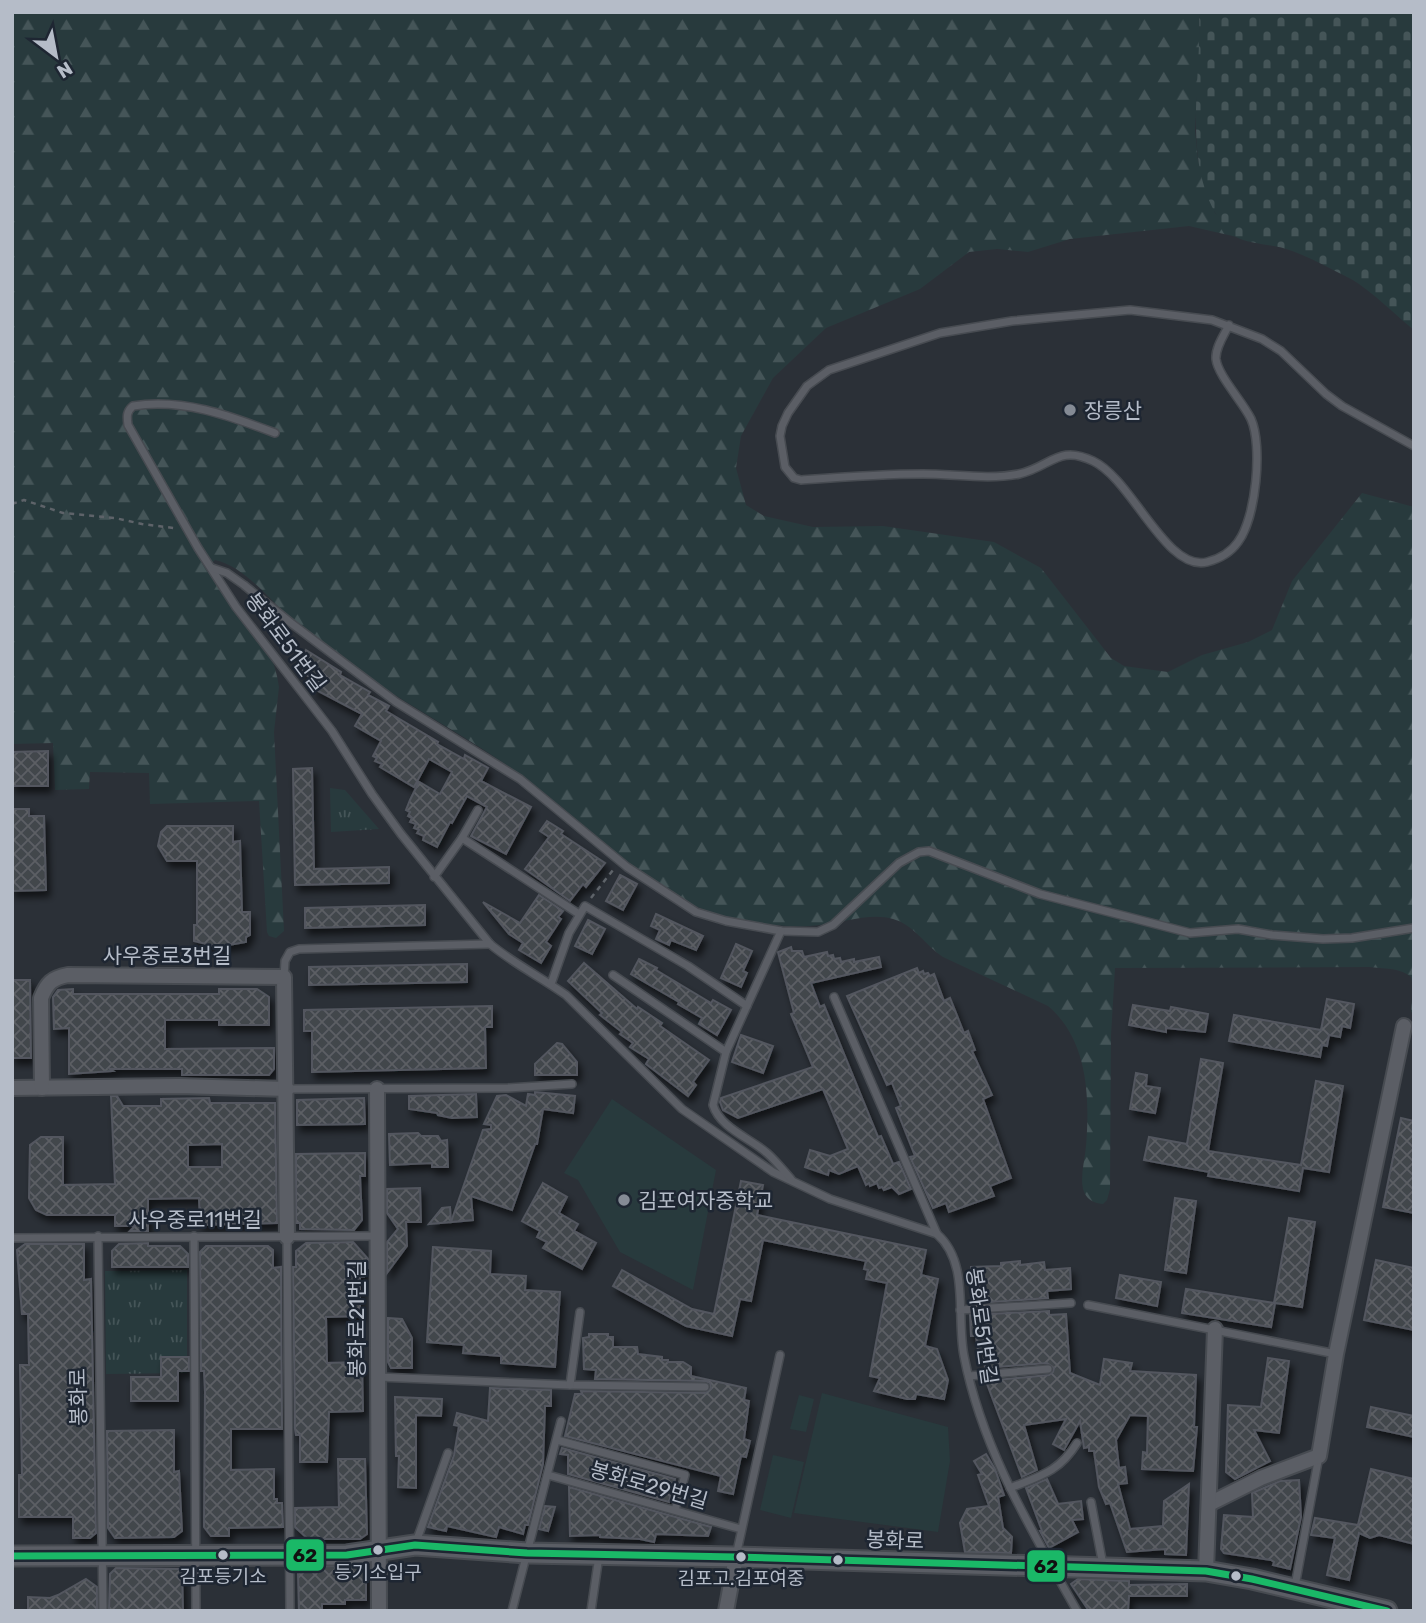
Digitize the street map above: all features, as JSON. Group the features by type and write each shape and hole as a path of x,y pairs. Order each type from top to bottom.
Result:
{"street":[{"name":"사우중로3번길","path":"43,1088 41,998 46,985 55,978 68,975 284,977"},
{"path":"284,977 287,1237"},
{"path":"1209,1504 1261,1478 1319,1456 1336,1354 1404,1026"},
{"path":"12,1088 179,1086 287,1089"},
{"name":"봉화로21번길","path":"377,1089 379,1611"},
{"path":"1206,1572 1215,1329"},
{"name":"봉화로","path":"12,1556 347,1555 415,1545 527,1553 1206,1572 1387,1611"},
{"path":"726,1611 736,1557"}],"lane":[{"path":"1229,325 1219,347 1217,363 1251,420 1256,435 1257,469 1246,527 1238,542 1226,554 1211,561 1197,564 1177,554 1141,512 1120,481 1104,467 1078,454 1068,453 1034,469 999,476 885,474 801,480 794,478 785,467 780,436 782,426 807,386 829,370 940,333 1012,321 1130,310 1187,315 1229,325 1281,351 1342,406 1414,446"},
{"name":"봉화로51번길","path":"275,433 202,408 140,405 133,406 128,411 128,425 236,607 295,681 347,753 372,794 434,877 490,944 509,959 551,984 601,1027 682,1109 740,1151 796,1184 830,1199 937,1234 948,1244 957,1271 962,1343 983,1425 1010,1488 1053,1569"},
{"path":"212,568 227,573 244,585 291,624 396,702 520,779 620,861 660,890 696,912 726,921 781,931 809,933 825,929 849,912 899,863 919,852 929,852 1056,898 1190,933 1238,929 1323,939 1352,938 1414,928"},
{"path":"434,877 478,810"},
{"path":"462,838 579,914"},
{"path":"551,984 569,933 585,906 688,966 747,1006"},
{"name":"봉화로51번길","path":"781,931 726,1052 713,1095 716,1114 768,1154 796,1184"},
{"path":"284,977 285,961 290,952 299,949 490,944"},
{"path":"612,975 726,1052"},
{"path":"834,997 937,1234"},
{"path":"287,1089 508,1088 572,1084"},
{"name":"봉화로","path":"98,1236 103,1611"},
{"path":"194,1236 196,1611"},
{"name":"사우중로11번길","path":"12,1238 377,1236"},
{"path":"287,1237 290,1611"},
{"path":"960,1310 1071,1303"},
{"path":"1088,1305 1336,1354"},
{"path":"570,1385 580,1312"},
{"path":"736,1557 780,1355"},
{"path":"969,1376 1048,1368"},
{"path":"377,1377 570,1385 705,1387"},
{"path":"512,1611 561,1421"},
{"path":"557,1440 685,1475 675,1510"},
{"path":"1010,1488 1054,1470 1068,1458 1077,1443"},
{"path":"415,1545 448,1453"},
{"path":"1294,1589 1319,1456"},
{"name":"봉화로29번길","path":"548,1475 741,1529"},
{"path":"1091,1502 1104,1569"},
{"path":"590,1611 600,1555"},
{"path":"1053,1569 1077,1611"}],"path":[{"path":"12,504 24,500 63,513 188,530"},
{"path":"585,906 620,861"}],"green space":[{"path":"12,12 1199,12 1195,130 1198,160 1215,213 1237,237 1189,226 1070,239 1028,252 997,249 969,252 920,289 826,328 773,378 741,436 736,468 746,505 764,516 813,527 883,526 994,542 1041,568 1111,658 1124,666 1168,672 1202,655 1248,642 1272,630 1292,581 1362,493 1414,507 1414,1013 1411,1012 1411,977 1391,969 1115,968 1111,1036 1110,1189 1103,1204 1096,1203 1086,1195 1082,1184 1087,1108 1084,1070 1071,1035 1048,1006 943,957 913,930 893,919 866,917 829,924 786,926 730,917 681,899 639,871 522,776 366,676 296,624 246,576 215,560 210,565 263,646 277,676 279,687 274,732 284,931 276,938 269,936 267,932 259,801 150,804 149,773 90,772 89,789 55,790 53,743 12,744"},
{"path":"1199,12 1414,12 1414,330 1355,282 1283,248 1240,239 1221,222 1205,190 1196,139"},
{"path":"330,788 345,790 379,829 331,832"},
{"path":"612,1099 716,1170 693,1290 620,1252 578,1180 564,1173"},
{"path":"187,1270 187,1373 106,1374 105,1271"},
{"path":"822,1393 948,1427 950,1461 938,1532 794,1513"},
{"path":"799,1395 814,1399 806,1432 790,1429"},
{"path":"773,1455 804,1462 791,1518 760,1510"}],"building":[{"path":"306,650 341,672 340,675 370,692 368,695 389,706 386,711 438,742 437,744 488,768 481,781 531,807 506,854 471,836 487,807 467,796 437,847 423,840 424,836 417,833 419,830 414,828 416,824 410,822 410,812 406,810 410,800 419,782 440,794 452,772 429,759 414,787 380,767 382,764 375,761 377,758 373,756 381,741 355,726 362,714 314,689 318,683 302,672 306,666 299,661"},
{"path":"48,751 48,786 12,786 12,752"},
{"path":"312,768 314,869 389,867 389,883 295,885 293,769"},
{"path":"12,809 29,809 29,816 44,816 46,890 12,891"},
{"path":"547,821 563,831 561,834 605,863 586,887 583,884 570,901 525,869 549,837 540,831"},
{"path":"167,826 233,826 233,842 240,841 242,912 250,912 250,935 246,937 246,942 218,947 194,941 194,925 197,925 197,861 167,861 158,846 161,832"},
{"path":"620,875 637,884 623,910 606,901"},
{"path":"539,895 563,911 546,942 551,946 541,963 519,950 523,943 509,934 483,902 520,923"},
{"path":"425,905 425,925 305,928 305,908"},
{"path":"656,914 703,936 696,950 671,940 669,945 656,939 660,930 651,926"},
{"path":"588,920 605,929 592,954 575,946"},
{"path":"736,944 752,951 743,971 747,973 741,987 721,978"},
{"path":"791,947 792,951 802,951 804,957 827,952 828,956 833,955 834,959 840,958 841,962 879,957 881,967 811,983 820,1007 824,1005 878,1137 881,1136 893,1164 899,1162 911,1189 899,1194 892,1187 884,1190 879,1188 877,1183 866,1185 858,1166 839,1174 829,1170 828,1175 805,1167 810,1150 830,1156 848,1149 823,1089 738,1118 723,1110 721,1098 813,1067 791,1014 794,1013 778,952"},
{"path":"639,959 711,1003 713,1000 731,1010 717,1035 699,1024 702,1018 631,974"},
{"path":"584,963 637,1009 638,1007 662,1023 660,1026 709,1060 693,1082 696,1085 688,1096 646,1064 649,1059 630,1047 633,1043 600,1015 602,1013 568,981"},
{"path":"467,964 467,982 309,985 309,967"},
{"path":"917,968 919,973 923,971 930,976 934,974 944,1001 950,998 964,1033 968,1031 975,1050 972,1051 992,1095 983,1099 1011,1178 990,1186 994,1196 949,1212 946,1203 933,1208 910,1157 915,1156 896,1108 901,1106 892,1083 887,1085 847,996"},
{"path":"12,980 30,980 31,1058 12,1058"},
{"path":"73,989 73,994 219,994 219,989 257,989 269,997 269,1025 219,1025 219,1020 165,1020 165,1049 274,1048 274,1069 269,1075 182,1075 182,1069 110,1069 113,1071 69,1074 69,1028 54,1029 53,997 58,990"},
{"path":"1327,999 1354,1004 1350,1028 1342,1026 1340,1037 1329,1035 1327,1046 1322,1045 1320,1057 1229,1041 1234,1015 1321,1030"},
{"path":"1133,1005 1170,1011 1171,1007 1208,1014 1205,1032 1166,1028 1166,1032 1129,1025"},
{"path":"492,1006 492,1027 485,1027 486,1068 312,1072 312,1031 304,1031 304,1010"},
{"path":"741,1035 773,1046 763,1073 732,1062"},
{"path":"557,1043 562,1044 577,1062 577,1075 535,1075 535,1064"},
{"path":"1201,1059 1223,1063 1208,1151 1301,1165 1316,1081 1343,1086 1329,1172 1303,1168 1299,1191 1208,1176 1209,1172 1144,1160 1149,1137 1187,1144"},
{"path":"1136,1073 1147,1075 1146,1086 1160,1088 1155,1113 1130,1109"},
{"path":"535,1092 575,1096 573,1113 543,1109 537,1144 512,1210 471,1196 473,1220 451,1222 483,1130 491,1129 491,1125 484,1124 497,1096 506,1095 526,1106 528,1094 535,1095"},
{"path":"476,1094 477,1117 452,1118 409,1109 409,1096"},
{"path":"111,1096 117,1096 123,1106 161,1106 161,1099 209,1098 210,1103 275,1103 277,1223 200,1225 199,1198 148,1199 148,1231 130,1231 135,1226 115,1226 115,1215 47,1215 36,1210 29,1198 30,1145 41,1137 63,1137 63,1185 115,1184","holes":["222,1144 222,1167 188,1167 188,1145"]},
{"path":"364,1098 365,1124 297,1125 297,1100"},
{"path":"1401,1118 1414,1121 1414,1213 1383,1207"},
{"path":"418,1133 421,1136 438,1136 441,1141 447,1140 448,1167 432,1167 432,1163 390,1165 389,1134"},
{"path":"365,1153 365,1176 360,1176 362,1220 354,1230 300,1229 300,1223 296,1223 296,1154"},
{"path":"741,1181 763,1185 757,1215 926,1250 921,1275 938,1279 925,1346 937,1349 948,1380 944,1399 916,1394 915,1399 907,1399 874,1391 880,1378 870,1376 887,1283 866,1279 866,1261 763,1240 751,1301 740,1299 732,1336 686,1326 613,1286 622,1270 692,1309 714,1314"},
{"path":"543,1183 567,1197 559,1213 578,1224 574,1231 596,1243 582,1269 543,1248 547,1242 537,1237 540,1231 522,1221"},
{"path":"420,1188 421,1222 406,1222 407,1246 387,1273 387,1242 398,1229 387,1213 387,1189"},
{"path":"1175,1198 1196,1201 1186,1273 1165,1270"},
{"path":"450,1207 451,1222 429,1224 442,1208"},
{"path":"1289,1218 1315,1222 1302,1307 1275,1303 1271,1327 1182,1313 1186,1289 1274,1303"},
{"path":"353,1242 368,1259 364,1277 360,1277 360,1316 326,1317 327,1363 362,1362 363,1411 329,1412 327,1462 300,1462 300,1435 296,1435 295,1429 293,1267 296,1267 296,1251 306,1243"},
{"path":"148,1243 148,1246 180,1246 188,1254 188,1267 112,1267 112,1251 119,1244"},
{"path":"25,1244 84,1244 84,1280 91,1279 96,1533 90,1538 73,1538 73,1517 19,1517 19,1475 22,1475 20,1365 29,1365 28,1314 22,1314 17,1250"},
{"path":"206,1246 268,1246 273,1250 273,1268 281,1267 282,1429 231,1429 231,1470 274,1469 274,1499 277,1499 277,1503 282,1503 283,1527 229,1528 229,1536 211,1536 204,1527 205,1391 204,1371 201,1371 200,1252"},
{"path":"433,1247 491,1251 490,1274 526,1276 525,1290 560,1292 555,1367 501,1363 501,1356 463,1353 464,1345 427,1342"},
{"path":"1376,1260 1414,1268 1414,1330 1364,1320"},
{"path":"1020,1261 1020,1265 1044,1262 1045,1270 1070,1268 1071,1289 1047,1291 1048,1298 978,1303 977,1283 972,1283 971,1267 1001,1266 1001,1263"},
{"path":"1120,1275 1161,1282 1157,1306 1116,1298"},
{"path":"1049,1311 1049,1315 1066,1314 1070,1373 1100,1385 1104,1359 1132,1363 1130,1371 1196,1375 1194,1427 1197,1427 1193,1471 1142,1469 1143,1452 1147,1453 1148,1416 1130,1415 1116,1440 1119,1468 1125,1467 1127,1483 1118,1484 1130,1529 1163,1526 1164,1501 1189,1484 1186,1555 1165,1554 1165,1549 1127,1552 1110,1503 1106,1504 1099,1487 1094,1451 1089,1451 1089,1447 1084,1448 1080,1421 1064,1450 1053,1444 1066,1419 1024,1425 1037,1470 1022,1477 986,1381 1049,1375 1054,1368 1047,1363 985,1368 983,1350 978,1350 976,1336 971,1336 970,1315"},
{"path":"388,1318 402,1319 412,1338 412,1368 391,1368 388,1362"},
{"path":"589,1334 608,1334 608,1337 613,1337 613,1347 637,1347 638,1354 662,1357 662,1360 668,1362 683,1362 691,1367 691,1376 746,1388 744,1400 749,1401 744,1439 750,1441 746,1457 741,1456 733,1494 718,1491 721,1476 565,1436 575,1394 582,1394 581,1391 705,1393 711,1388 710,1383 705,1381 595,1379 596,1370 584,1369 583,1338 589,1337"},
{"path":"161,1357 189,1357 189,1371 178,1371 178,1401 131,1401 131,1377 161,1377"},
{"path":"1268,1358 1289,1361 1279,1433 1254,1430 1270,1461 1235,1479 1226,1472 1228,1405 1261,1407"},
{"path":"490,1388 551,1390 551,1406 545,1406 543,1464 528,1525 525,1525 523,1534 499,1527 496,1537 447,1526 446,1531 428,1527 454,1455 459,1426 454,1425 457,1413 488,1421"},
{"path":"395,1397 442,1399 441,1416 416,1415 416,1488 398,1487"},
{"path":"1371,1407 1414,1416 1414,1437 1367,1427"},
{"path":"174,1430 174,1472 179,1471 182,1531 174,1537 115,1538 108,1528 107,1431"},
{"path":"562,1448 675,1479 669,1502 568,1474 568,1455 560,1454"},
{"path":"986,1454 995,1469 1004,1495 998,1497 1003,1528 1012,1537 1011,1553 965,1552 960,1523 967,1509 989,1506 978,1475 982,1474 974,1461"},
{"path":"338,1459 365,1459 367,1534 360,1539 308,1539 295,1527 295,1508 339,1507"},
{"path":"1371,1469 1414,1479 1414,1544 1379,1535 1370,1538 1359,1533 1349,1580 1327,1575 1335,1538 1311,1535 1315,1518 1358,1525"},
{"path":"1047,1479 1058,1504 1081,1501 1083,1519 1072,1520 1078,1532 1049,1548 1040,1531 1026,1488"},
{"path":"1299,1480 1301,1517 1290,1569 1273,1565 1271,1560 1224,1553 1221,1549 1224,1515 1253,1517 1252,1493 1280,1481"},
{"path":"569,1487 711,1527 708,1536 656,1534 654,1542 600,1535 570,1536"},
{"path":"545,1506 555,1507 548,1531 539,1529"},
{"path":"362,1565 366,1571 366,1600 322,1604 322,1611 299,1611 298,1573 305,1567"},
{"path":"116,1568 182,1569 183,1611 109,1611 110,1574"},
{"path":"86,1579 97,1587 97,1611 28,1611 28,1597 50,1598"},
{"path":"1078,1579 1129,1581 1129,1585 1187,1584 1187,1596 1129,1596 1128,1611 1089,1611 1071,1584"}],"transit line":[{"name":"62","path":"12,1556 347,1555 415,1545 527,1553 1206,1571 1252,1579 1387,1611"}],"place":[{"name":"장릉산","path":"1070,410"},
{"name":"김포여자중학교","path":"624,1200"},
{"name":"등기소입구","path":"378,1550"},
{"name":"김포등기소","path":"223,1555"},
{"name":"김포고.김포여중","path":"741,1557"}]}
